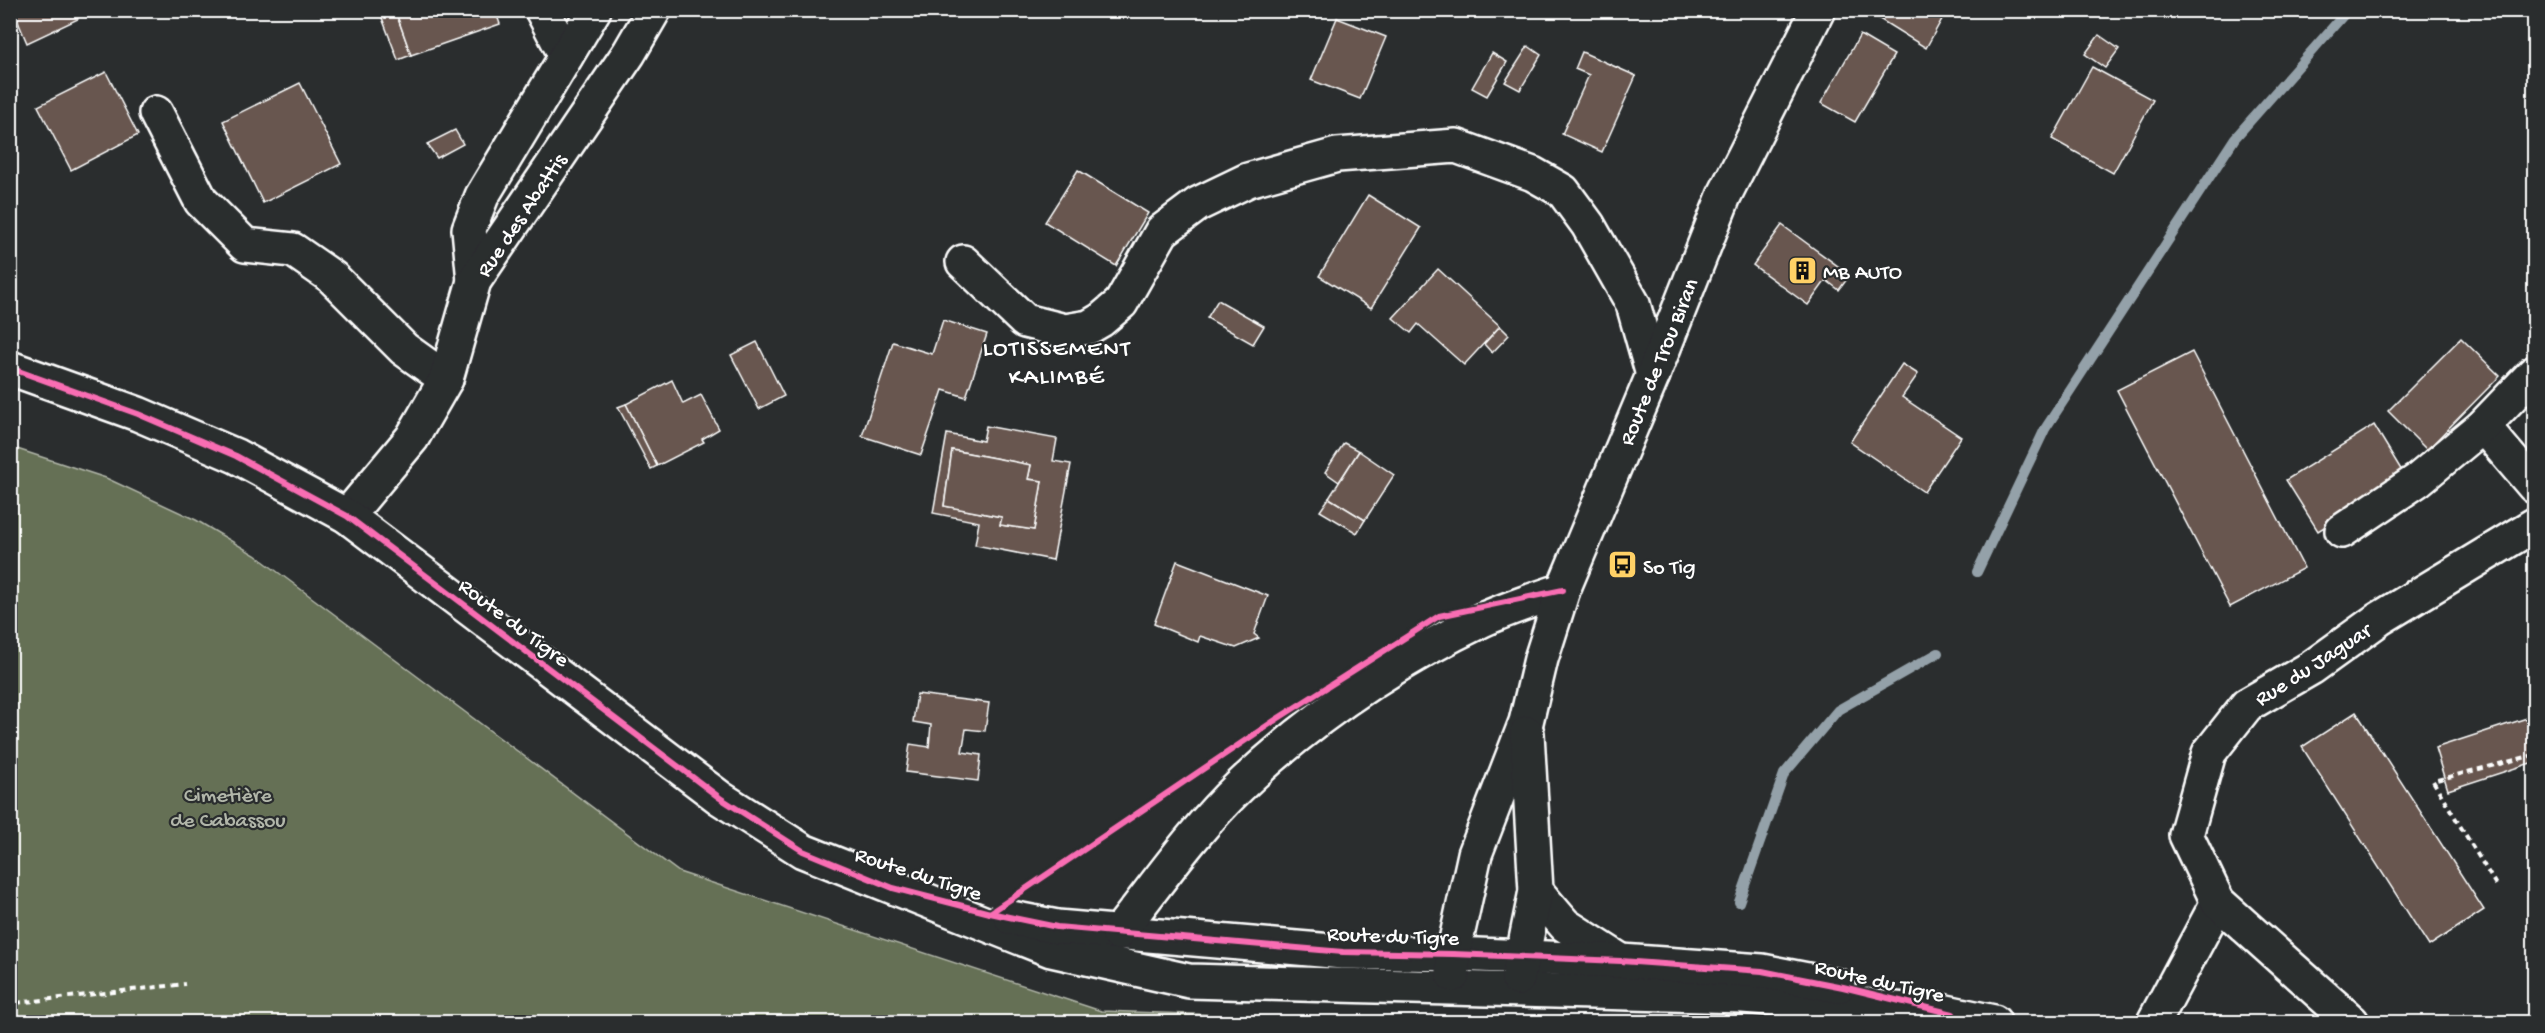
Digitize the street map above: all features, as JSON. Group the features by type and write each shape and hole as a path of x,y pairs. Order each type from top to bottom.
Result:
{"main road":[{"path":"542,10 566,56"},
{"path":"474,281 469,229 482,196 594,10"},
{"name":"Rue des Abattis","path":"347,516 412,438 446,379 474,281 629,52 654,10"},
{"name":"Route de Trou Biran","path":"1453,989 1453,954 1475,854 1526,722 1541,659 1563,590 1653,375 1724,196 1818,10"},
{"path":"156,113 201,201 245,246 293,250 332,277 404,349 446,379"},
{"path":"963,262 1025,321 1065,331 1089,327 1121,303 1162,231 1198,204 1248,180 1337,155 1456,146 1533,174 1563,191 1588,225 1633,304 1653,375"},
{"name":"Route du Tigre","path":"10,368 138,414 236,456 347,516 720,798 803,851 1051,950 1189,981 1743,996 1953,1014"},
{"path":"2343,531 2418,480 2483,426 2535,373"},
{"path":"2483,426 2535,486"},
{"name":"Rue du Jaguar","path":"2337,1017 2218,902 2186,835 2209,753 2247,705 2311,668 2379,619 2535,525"},
{"path":"1118,933 1214,813 1239,787 1312,725 1352,695 1437,643 1483,619 1563,590"},
{"name":"Route de Trou Biran","path":"1516,991 1536,891 1526,722"},
{"name":"Route du Tigre","path":"893,888 990,914 1057,927 1118,933 1343,952 1621,961 1762,972 1843,987 1994,1023"},
{"path":"1536,891 1565,925 1621,961"},
{"path":"2154,1023 2218,902"}],"path":[{"path":"2496,885 2433,781 2535,755"},
{"path":"16,1003 185,984"}],"green space":[{"name":"Cimetière de Cabassou","path":"11,447 106,478 196,520 255,555 679,872 1101,1011 1428,1022 11,1022"}],"building":[{"path":"13,10 74,10 78,19 27,43"},
{"path":"379,10 395,10 411,55 398,60"},
{"path":"395,10 495,10 500,24 411,55"},
{"path":"1876,10 1947,10 1926,48 1873,15"},
{"path":"1337,18 1386,37 1360,99 1311,80"},
{"path":"1860,35 1894,55 1855,122 1821,103"},
{"path":"2099,35 2119,49 2105,68 2085,54"},
{"path":"1528,46 1541,55 1520,90 1505,82"},
{"path":"1582,52 1636,76 1602,152 1562,134 1589,75 1575,69"},
{"path":"1492,53 1507,62 1487,96 1472,88"},
{"path":"2092,67 2153,100 2113,173 2052,139"},
{"path":"106,72 138,135 71,170 38,106"},
{"path":"300,83 341,164 263,203 223,121"},
{"path":"455,130 463,144 437,158 427,144"},
{"path":"1078,170 1148,213 1116,266 1045,222"},
{"path":"1368,195 1421,228 1371,308 1319,276"},
{"name":"MB AUTO","path":"1782,225 1850,275 1839,290 1826,280 1808,305 1753,265"},
{"path":"1438,269 1500,326 1464,365 1418,324 1411,333 1393,318"},
{"path":"1218,300 1264,326 1253,344 1207,318"},
{"path":"943,320 987,334 966,397 943,390 921,455 862,436 893,342 932,354"},
{"path":"1500,326 1509,335 1492,353 1484,344"},
{"path":"2461,338 2500,376 2427,450 2388,411"},
{"path":"757,342 784,396 759,409 731,355"},
{"path":"2192,352 2304,568 2230,607 2117,390"},
{"path":"1902,364 1918,374 1902,397 1961,437 1924,492 1850,442"},
{"path":"672,380 683,404 701,395 719,429 702,439 704,442 657,466 626,404"},
{"path":"626,404 657,466 651,469 618,407"},
{"path":"2374,425 2405,476 2318,531 2286,480"},
{"path":"986,426 1057,439 1053,461 1071,464 1053,560 975,545 979,522 933,513 947,434 983,441","holes":["952,450 1031,465 1028,479 1042,481 1034,530 1000,525 1002,517 944,506"]},
{"path":"1344,443 1359,451 1339,482 1325,472"},
{"path":"952,450 1031,465 1028,479 1042,481 1034,530 1000,525 1002,517 944,506"},
{"path":"1359,451 1394,475 1365,520 1329,498"},
{"path":"1329,498 1365,520 1357,533 1320,511"},
{"path":"1177,561 1268,596 1254,634 1259,638 1236,648 1200,636 1198,642 1154,624"},
{"path":"917,694 989,703 985,731 966,729 962,752 981,755 978,781 906,772 910,744 929,747 931,725 913,722"},
{"path":"2356,712 2484,910 2429,946 2302,747"},
{"path":"2527,718 2534,740 2534,762 2448,790 2435,748"}],"waterway":[{"path":"1977,572 2045,429 2235,138 2348,10"},
{"path":"1739,902 1784,774 1838,710 1938,653"}],"cycle path":[{"path":"10,368 138,414 236,456 347,516 720,798 803,851 893,888 990,913 1057,927 1343,952 1621,961 1762,971 1843,987 1953,1014"},
{"path":"990,913 1277,719 1439,616 1563,590"}],"place":[{"name":"MB AUTO","path":"1802,270"},
{"name":"So Tig","path":"1622,565"}],"district":[{"name":"LOTISSEMENT KALIMBÉ","path":"1057,361"}]}
